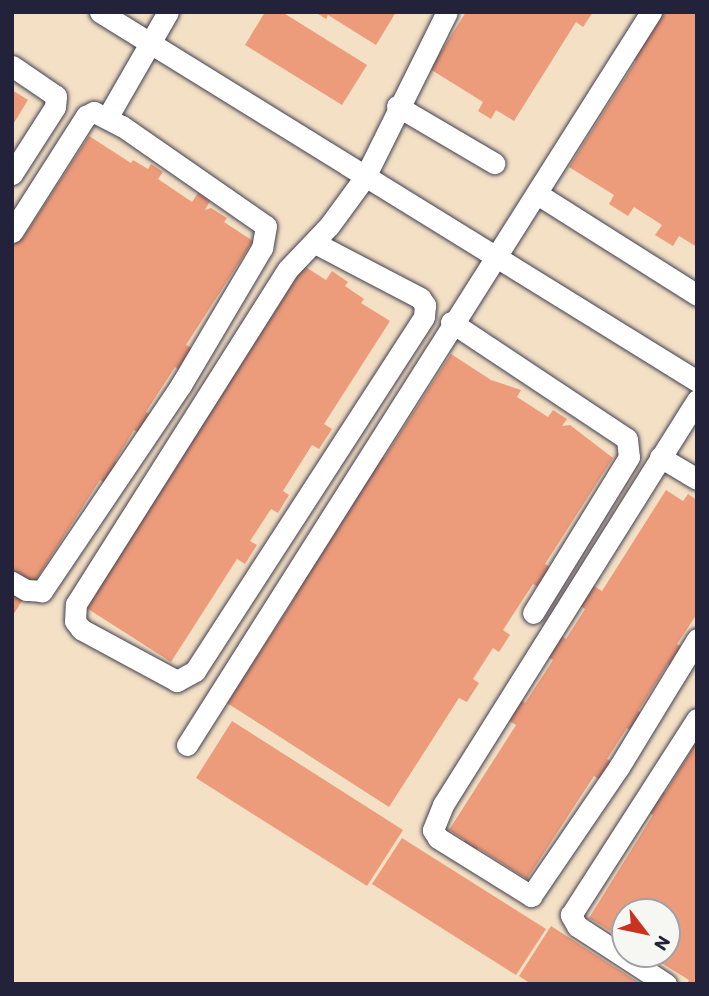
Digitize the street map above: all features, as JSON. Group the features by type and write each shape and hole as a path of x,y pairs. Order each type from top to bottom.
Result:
{"lane":[{"path":"100,12 697,381"},
{"path":"107,118 152,44 167,12"},
{"path":"316,243 420,298 424,317 195,671 177,681 81,629 75,621 76,604 288,269 316,243 365,177 397,106 447,12"},
{"path":"187,745 451,323 539,195 651,12"},
{"path":"12,66 56,96 55,107 12,174"},
{"path":"397,106 494,163"},
{"path":"12,232 86,116 94,112 260,219 265,236 181,385 42,591 26,590 12,582"},
{"path":"539,195 697,295"},
{"path":"451,323 627,439 629,457 533,612"},
{"path":"697,400 443,805 433,830 438,838 531,896 611,778 697,639"},
{"path":"660,457 697,479"},
{"path":"666,984 577,926 571,915 697,719"}],"building":[{"path":"265,12 282,12 367,65 342,105 245,45"},
{"path":"315,12 396,12 376,45 328,15 326,19"},
{"path":"466,12 593,12 583,27 576,22 514,121 496,110 491,119 478,111 483,102 430,69"},
{"path":"663,12 697,12 697,247 679,236 673,246 655,235 662,225 634,207 628,216 609,204 614,195 569,167 636,61 628,56 645,41"},
{"path":"12,90 28,100 12,126"},
{"path":"89,136 131,163 133,160 148,169 151,164 163,172 158,179 192,202 198,193 210,201 205,210 211,208 227,218 224,222 253,241 186,345 195,350 181,371 175,367 146,412 152,416 141,434 134,430 115,461 121,465 108,485 100,480 32,586 12,574 12,245 18,235 23,238"},
{"path":"304,266 326,280 332,271 348,282 345,286 364,299 361,303 390,321 324,424 332,429 319,449 312,445 283,491 289,495 278,513 271,509 250,541 257,545 245,564 237,559 171,662 85,607 160,483 164,486 193,440 189,437 203,416 207,418 227,387 223,385 236,364 240,366"},
{"path":"451,354 491,380 521,390 517,397 548,417 553,410 567,419 562,426 570,425 613,458 545,564 553,569 540,588 533,584 503,630 510,635 499,652 493,648 473,679 479,683 467,702 459,698 389,807 227,703 296,596 290,592 304,570 309,573 337,530 332,526 378,454 384,458"},
{"path":"666,490 683,501 688,494 697,500 697,614 677,644 686,650 674,669 668,664 638,711 645,715 634,732 627,728 607,759 614,764 603,782 594,776 527,879 478,848 473,856 460,848 465,840 449,830 516,725 506,719 519,699 525,703 553,660 547,656 560,635 566,639 585,609 579,605 592,585 602,591"},
{"path":"12,593 23,599 12,617"},
{"path":"232,721 403,830 367,886 196,778"},
{"path":"697,731 697,984 687,984 689,980 670,968 681,968 681,898 611,898 611,931 589,918 653,815 647,811 660,789 665,793 693,748 688,745"},
{"path":"402,838 546,929 516,975 372,884"},
{"path":"551,926 611,965 611,968 616,968 641,984 531,984 519,976"}]}
